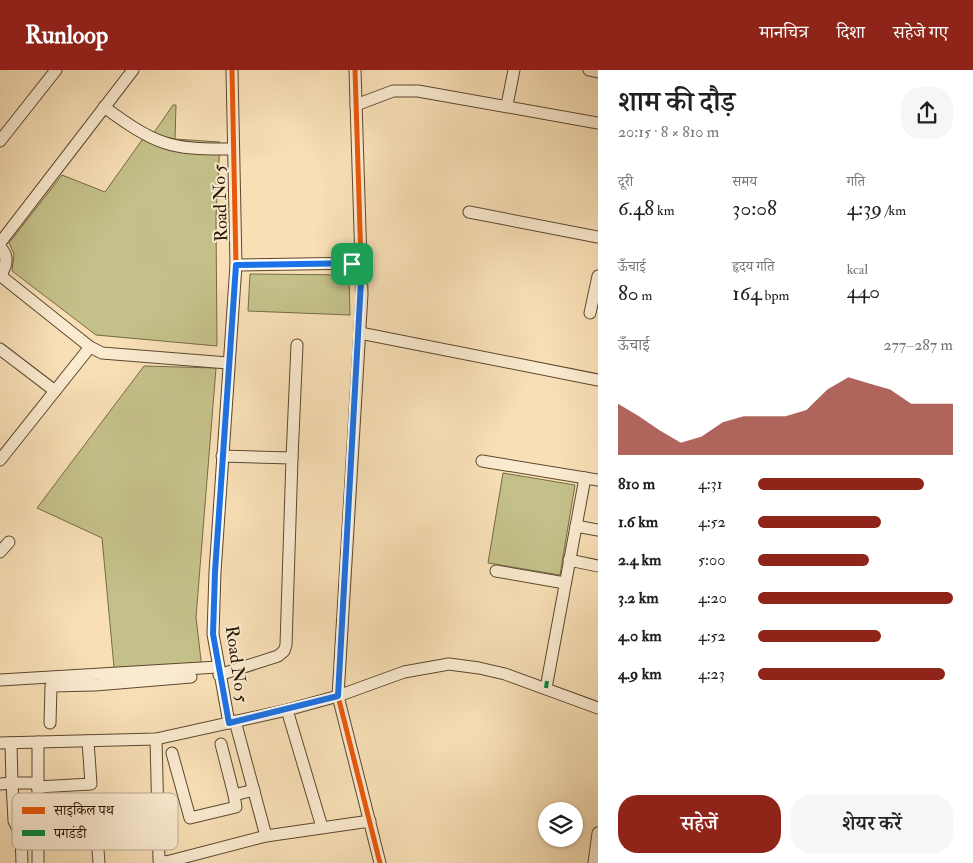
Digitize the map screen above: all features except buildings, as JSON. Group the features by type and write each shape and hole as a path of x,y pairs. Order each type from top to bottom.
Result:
{"street":[{"path":"0,141 56,70"},
{"path":"0,243 133,70"},
{"name":"Road No 5","path":"232,70 232,149 236,265 222,456 213,634 218,671 266,836"},
{"path":"355,70 358,104 362,263 360,333 338,696 380,863"},
{"path":"507,105 514,70"},
{"path":"589,70 598,72"},
{"path":"358,104 382,94 404,90 436,93 507,105 598,124"},
{"path":"104,107 142,134 163,144 201,150 232,149"},
{"path":"469,212 598,237"},
{"path":"0,246 6,256 6,263 0,276 90,347 114,356 228,363"},
{"path":"236,265 362,263"},
{"path":"590,313 598,276"},
{"path":"360,333 598,380"},
{"path":"0,680 199,668 218,671 278,656 284,651 286,645 297,345"},
{"path":"0,460 90,347"},
{"path":"0,349 55,391"},
{"path":"222,456 292,458"},
{"path":"482,461 598,480"},
{"path":"546,684 584,478"},
{"path":"576,526 598,530"},
{"path":"0,552 9,542"},
{"path":"569,560 598,566"},
{"path":"496,571 565,584"},
{"path":"12,812 6,784 6,743 156,739 287,710 338,696 404,672 449,664 488,670 546,684 598,708"},
{"path":"50,723 51,686 95,685 200,676 199,668"},
{"path":"287,710 322,827"},
{"path":"156,739 156,793"},
{"path":"6,784 90,784 88,741"},
{"path":"37,793 38,742"},
{"path":"172,753 190,818 236,806 221,744"},
{"path":"234,795 254,790"},
{"path":"157,850 157,856 162,862 266,836 370,821"},
{"path":"594,863 598,833"},
{"path":"21,850 22,863"},
{"path":"38,850 38,863"},
{"path":"98,850 99,863"}],"shaded area":[{"path":"173,105 176,105 175,139 220,142 216,217 217,346 96,335 12,271 14,254 9,243 62,175 105,192 147,133 153,134"},
{"path":"250,274 349,275 350,315 248,311"},
{"path":"144,366 216,368 196,617 202,669 115,678 102,538 37,508"},
{"path":"503,473 575,485 560,575 488,563"}],"marked path":[{"path":"546,688 547,681"}],"cycle path":[{"path":"229,723 213,634 215,572 236,265 232,70"},
{"path":"355,70 362,294 338,696 380,863"}],"route":[{"path":"362,263 362,294 338,696 229,723 213,634 228,363 236,265 352,264 362,263"}]}
